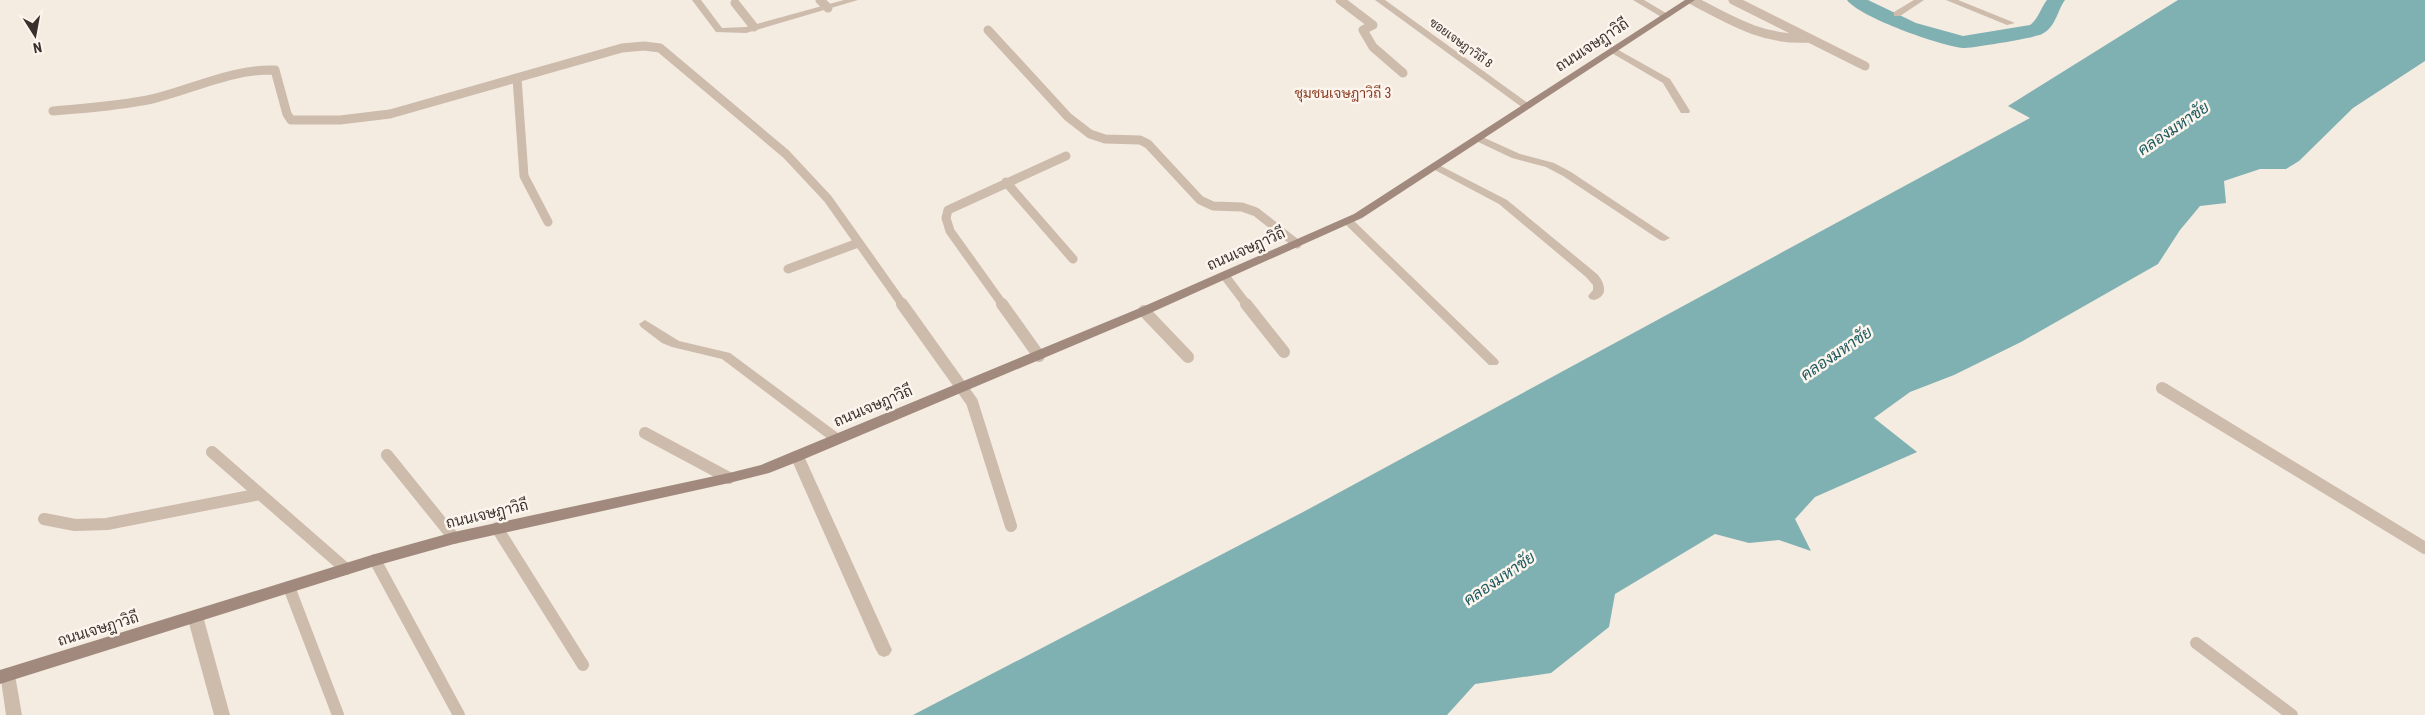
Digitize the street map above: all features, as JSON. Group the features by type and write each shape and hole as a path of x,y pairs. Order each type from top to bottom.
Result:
{"street":[{"path":"696,0 719,30 730,31 754,28 854,0"},
{"name":"ซอยเจษฎาวิถี 8","path":"1379,0 1527,106"},
{"path":"1636,0 1666,16"},
{"name":"ถนนเจษฎาวิถี","path":"4,676 288,586 454,538 729,478 764,469 797,456 1039,356 1348,221 1384,201 1692,0"},
{"path":"1898,14 1920,0"},
{"path":"1950,0 2010,23"},
{"path":"1613,50 1666,81 1685,111"},
{"path":"1478,138 1516,156 1550,165 1567,174 1664,238"},
{"path":"1436,166 1503,202 1598,281 1599,292 1594,296"},
{"path":"1348,221 1493,362"},
{"path":"645,324 666,340 676,344 726,356 837,439"},
{"path":"797,456 884,650"},
{"path":"196,616 222,715"},
{"path":"4,676 14,715"}],"lane":[{"path":"820,0 828,8"},
{"path":"1340,0 1373,25 1363,30 1363,36 1369,44 1403,73"},
{"path":"1692,0 1759,34 1791,40 1808,38"},
{"path":"1733,0 1865,66"},
{"path":"735,4 754,28"},
{"path":"988,30 1068,117 1090,134 1105,139 1140,140 1148,144 1200,200 1210,207 1239,206 1251,209 1297,244"},
{"path":"52,111 152,99 240,73 265,69 275,70 287,114 291,120 339,120 390,114 622,48 644,46 660,48 786,154 828,199 972,402 1011,526"},
{"path":"517,78 524,176 548,222"},
{"path":"1039,356 950,231 946,218 948,210 1066,156"},
{"path":"1006,182 1073,259"},
{"path":"788,269 858,243"},
{"path":"1225,276 1284,352"},
{"path":"1144,311 1188,357"},
{"path":"2162,388 2425,548"},
{"path":"645,433 729,478"},
{"path":"212,452 346,569"},
{"path":"387,456 454,538"},
{"path":"44,519 62,524 87,525 119,522 260,494"},
{"path":"497,528 583,665"},
{"path":"376,560 459,715"},
{"path":"288,586 338,715"},
{"path":"2196,643 2292,715"}],"water":[{"name":"คลองมหาชัย","path":"2178,0 2425,0 2425,61 2353,108 2299,161 2286,169 2260,169 2224,181 2226,203 2200,206 2180,230 2158,264 2021,342 1954,375 1910,392 1874,418 1917,452 1815,497 1795,519 1811,551 1779,540 1749,543 1715,534 1615,594 1609,627 1551,673 1475,684 1447,715 913,715 1305,511 2030,118 2008,106"}],"waterway":[{"path":"1856,0 1871,10 1910,27 1963,42 2036,30 2047,20 2050,8 2056,0"}],"district":[{"name":"ชุมชนเจษฎาวิถี 3","path":"1343,93"}]}
